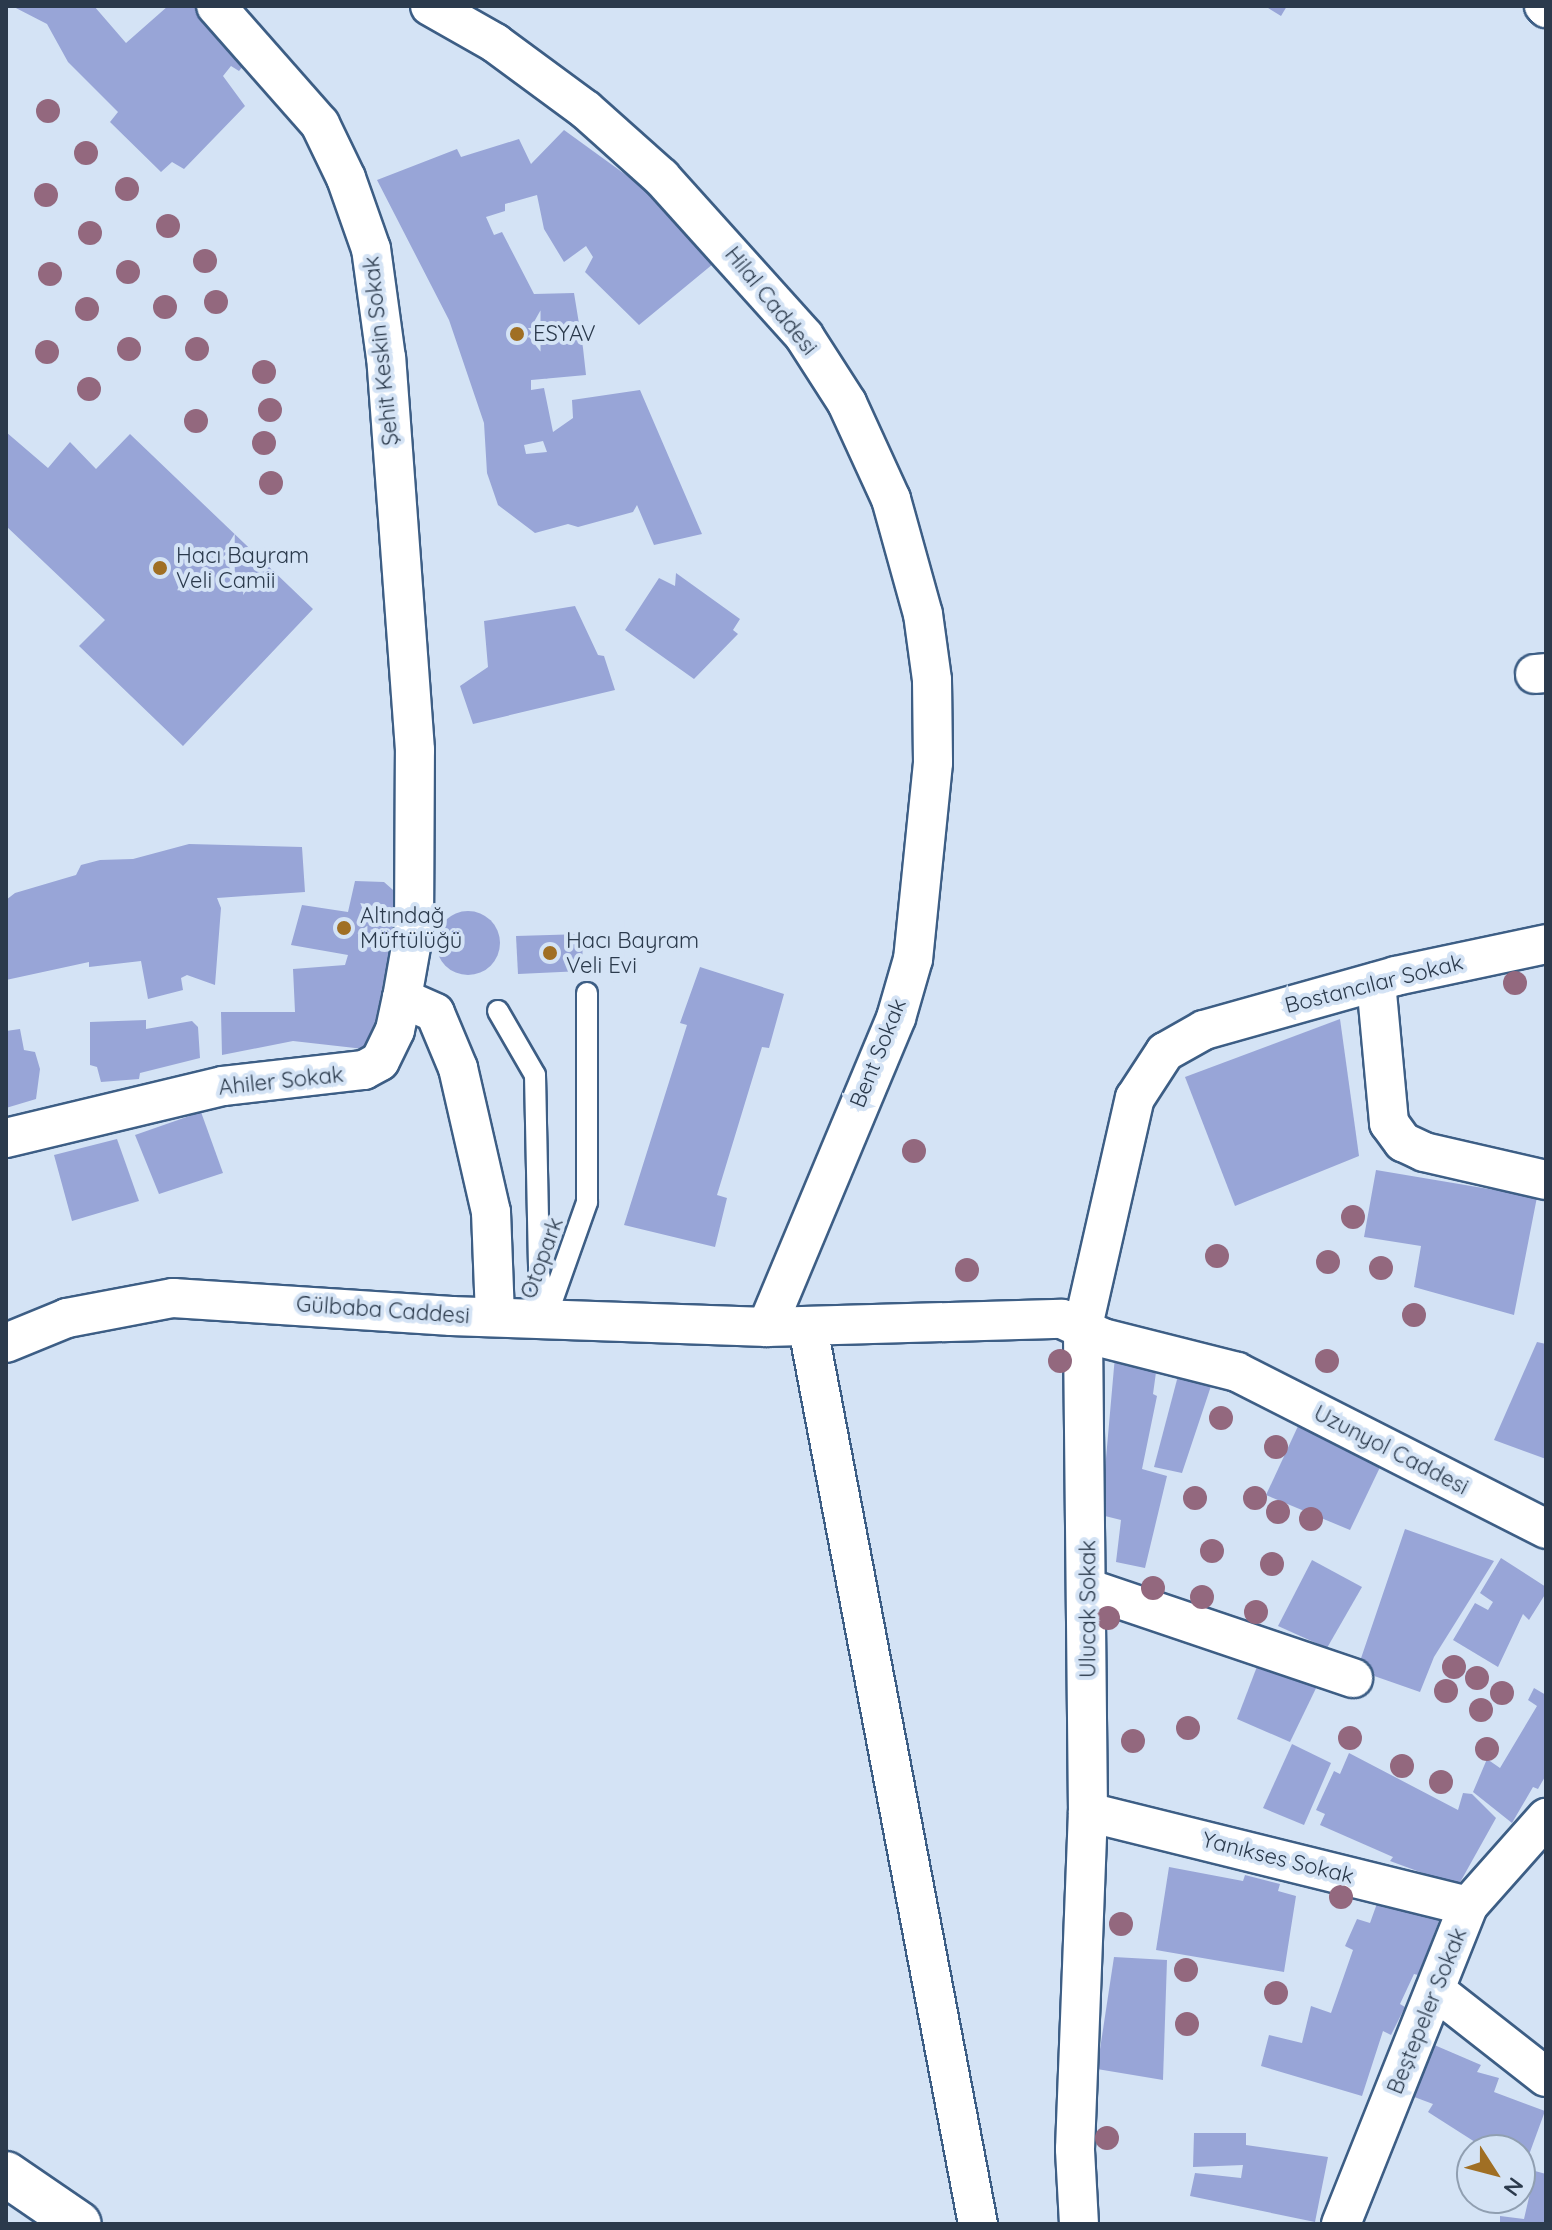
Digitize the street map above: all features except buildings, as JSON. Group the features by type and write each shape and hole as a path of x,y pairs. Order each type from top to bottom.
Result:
{"main road":[{"path":"6,2174 79,2224"}],"street":[{"name":"Şehit Keskin Sokak","path":"216,6 320,124 371,249 386,358 404,600"},
{"name":"Hilal Caddesi","path":"430,6 495,43 586,110 661,177 804,336 847,403 902,536 923,614 932,680 933,763"},
{"name":"Ahiler Sokak","path":"6,1138 223,1086 364,1070 380,1061 395,1030 414,930 410,791 415,750 404,600"},
{"name":"Bent Sokak","path":"767,1327 896,1018 913,959 933,763"},
{"name":"Bostancılar Sokak","path":"1204,1030 1376,982 1546,944"},
{"path":"1376,982 1389,1123 1403,1142 1424,1152 1546,1180"},
{"path":"402,998 435,1013 458,1068 491,1212 495,1317"},
{"name":"Ulucak Sokak","path":"1079,2224 1075,2149 1088,1812 1083,1326 1135,1098 1165,1052 1204,1030"},
{"name":"Gülbaba Caddesi","path":"6,1343 67,1318 173,1298 495,1317 767,1327 1062,1319 1083,1326"},
{"name":"Uzunyol Caddesi","path":"1083,1326 1103,1338 1237,1372 1546,1529"},
{"path":"808,1328 978,2224"},
{"path":"1087,1588 1353,1678"},
{"name":"Yanıkses Sokak","path":"1088,1812 1468,1906"},
{"name":"Beştepeler Sokak","path":"1341,2224 1468,1906 1546,1818"},
{"path":"1435,1990 1546,2077"}],"lane":[{"name":"Otopark","path":"546,1318 587,1202 587,993"},
{"name":"Otopark","path":"498,1011 535,1075 539,1273 546,1318"}],"place":[{"name":"ESYAV","path":"517,334"},
{"name":"Hacı Bayram Veli Camii","path":"160,568"},
{"name":"Altındağ Müftülüğü","path":"344,928"},
{"name":"Hacı Bayram Veli Evi","path":"550,953"}]}
